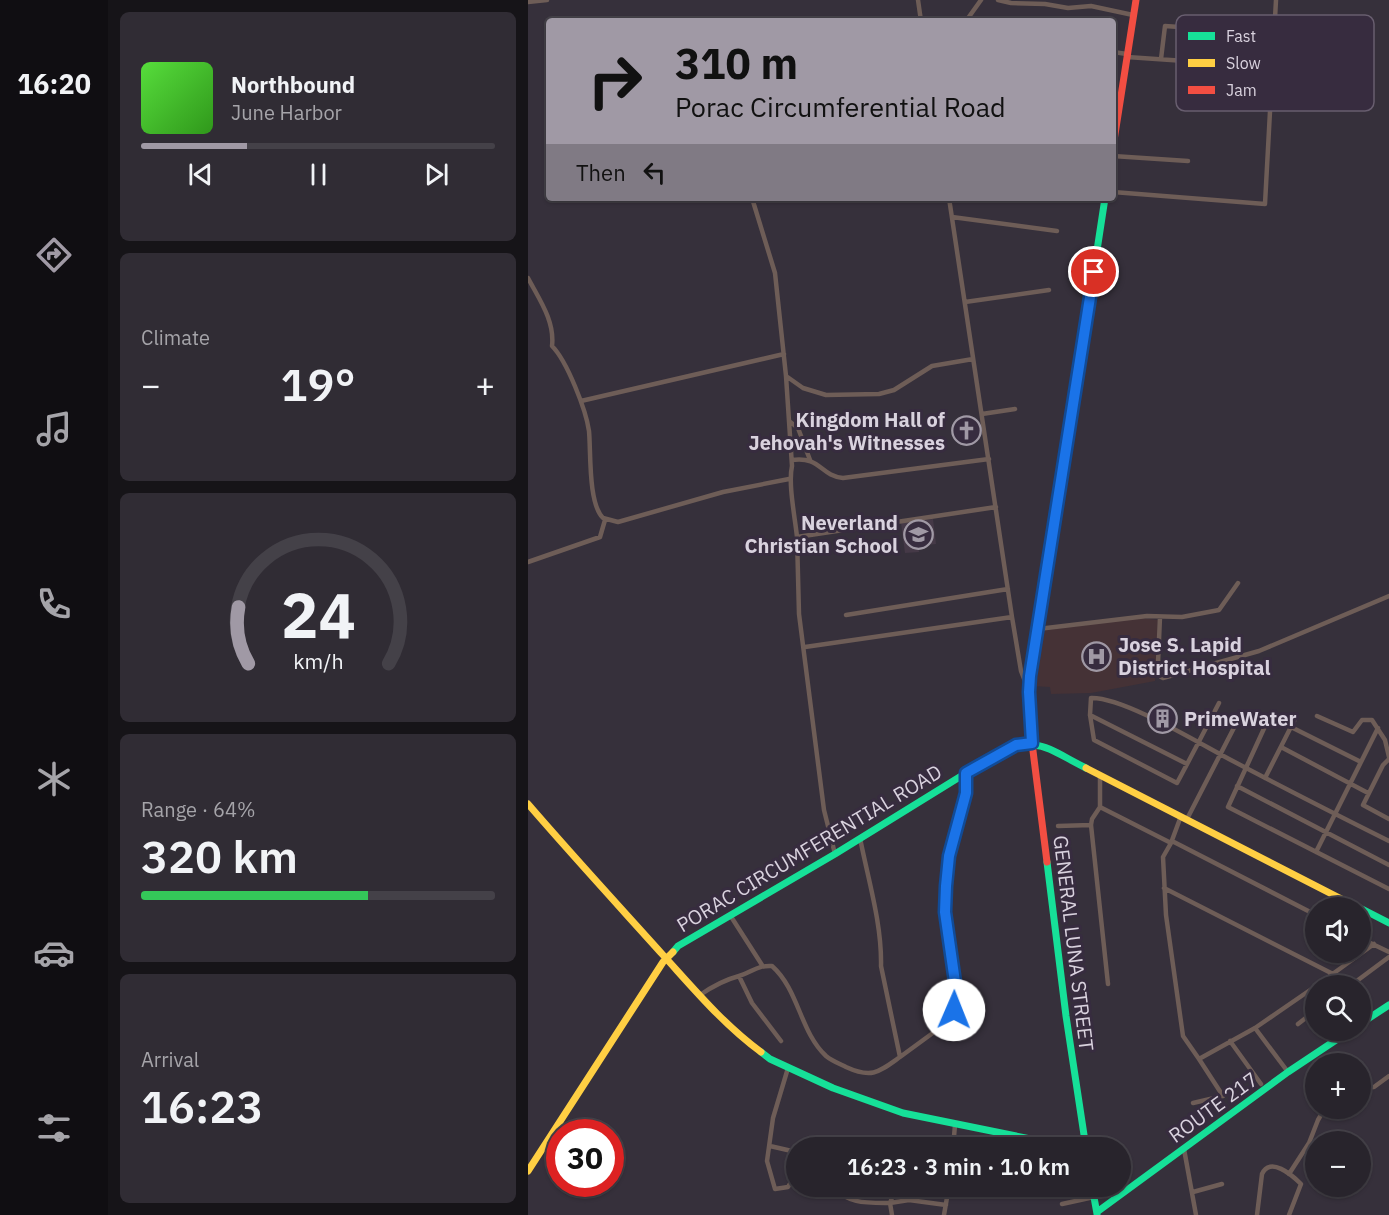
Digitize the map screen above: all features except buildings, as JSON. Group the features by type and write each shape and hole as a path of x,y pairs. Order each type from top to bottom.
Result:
{"main road":[{"path":"1116,124 1136,0"},
{"name":"GENERAL LUNA STREET","path":"1084,1137 1065,1006 1032,743 1029,692 1105,201"},
{"path":"1032,743 1100,775 1338,897"},
{"name":"PORAC CIRCUMFERENTIAL ROAD","path":"528,1171 666,958 678,946 835,854 966,773 1016,745 1032,743"},
{"path":"528,804 700,995 743,1039 770,1059 903,1113 1018,1137"},
{"path":"1371,914 1389,923"},
{"path":"1371,1017 1389,1005"},
{"name":"ROUTE 217","path":"1097,1213 1288,1072 1334,1041"},
{"path":"1094,1197 1097,1213"}],"street":[{"path":"528,2 547,0"},
{"path":"918,0 921,18"},
{"path":"968,18 981,0"},
{"path":"998,0 1068,8 1091,6 1133,15"},
{"path":"1077,0 1080,6"},
{"path":"1275,15 1276,0"},
{"path":"1161,59 1165,26 1176,27"},
{"path":"1116,53 1127,56 1176,60"},
{"path":"1116,192 1265,204 1270,111"},
{"path":"1116,156 1188,161"},
{"path":"753,201 775,273 792,460 789,479 793,492 797,537 799,614 824,810 835,854"},
{"path":"949,201 1012,617 1021,671 1029,692"},
{"path":"952,217 1057,231"},
{"path":"528,278 549,318 553,338 552,346 562,357 581,401 589,430 596,507 599,514 606,520 618,522 723,492 789,479"},
{"path":"965,302 1049,290"},
{"path":"581,401 784,354"},
{"path":"786,376 803,388 826,395 879,394 894,390 932,366 973,359"},
{"path":"982,414 1015,410"},
{"path":"789,421 798,428 810,460"},
{"path":"792,460 810,460 832,475 843,478 988,459"},
{"path":"797,537 996,507"},
{"path":"528,562 600,537 606,520"},
{"path":"1038,629 1147,616 1182,618 1219,610 1238,583"},
{"path":"846,615 1008,589"},
{"path":"1160,617 1158,663 1163,678 1259,651 1389,596"},
{"path":"805,647 1012,617"},
{"path":"1219,703 1198,743 1187,764 1177,783 1094,740 1090,716 1091,698 1102,698 1152,719 1198,743 1221,755 1246,768 1265,778 1389,841"},
{"path":"1090,716 1187,764"},
{"path":"1317,716 1353,732 1361,721 1367,719 1374,721 1385,740 1389,758 1383,765 1363,806 1389,819"},
{"path":"1265,778 1296,717"},
{"path":"1193,1103 1223,1096 1183,1036 1166,915 1163,857 1221,755 1239,718"},
{"path":"1267,722 1228,807 1389,890"},
{"path":"1291,727 1361,762"},
{"path":"1316,852 1378,728"},
{"path":"1281,747 1368,793"},
{"path":"700,995 727,978 740,976 762,966 772,966 788,983 812,1036 828,1057 859,1072 872,1074 884,1070 941,1027 954,1010 956,989 945,912 946,886 949,856 966,793 966,773"},
{"path":"1100,775 1100,807 1091,825 1108,984"},
{"path":"1237,786 1389,865"},
{"path":"1100,807 1305,909"},
{"path":"1058,826 1091,825"},
{"path":"860,838 879,932 881,966 900,1057"},
{"path":"1164,888 1333,974 1374,945"},
{"path":"730,915 762,966"},
{"path":"1371,944 1389,952"},
{"path":"1365,975 1389,957"},
{"path":"740,976 758,1012 781,1041"},
{"path":"1199,1059 1255,1028 1305,994"},
{"path":"1298,1024 1305,1019"},
{"path":"1255,1028 1288,1072"},
{"path":"1230,1041 1261,1084"},
{"path":"786,1188 780,1190 773,1188 767,1161 773,1118 788,1068"},
{"path":"1371,1087 1389,1076"},
{"path":"1290,1174 1309,1143 1319,1119"},
{"path":"954,1137 955,1125"},
{"path":"770,1146 786,1150"},
{"path":"1184,1149 1196,1215"},
{"path":"1257,1215 1264,1169 1269,1166 1277,1167 1290,1174 1301,1184 1289,1215"},
{"path":"1193,1192 1222,1184"},
{"path":"845,1197 859,1203 890,1203 909,1200 946,1205"},
{"path":"892,1197 890,1203 892,1215"},
{"path":"944,1215 947,1197"},
{"path":"1062,1204 1094,1197"}],"shaded area":[{"name":"Neverland Christian School","path":"933,519 936,544 918,546 919,552 905,553 901,523"},
{"name":"Jose S. Lapid District Hospital","path":"1140,618 1158,620 1155,681 1091,693 1051,694 1050,687 1032,686 1040,631"}],"traffic: fast":[{"path":"1065,460 1105,201"},
{"path":"673,952 678,946 1007,750 1020,746 1040,746 1086,768"},
{"path":"1047,862 1066,1016 1084,1137"},
{"path":"1371,914 1389,923"},
{"path":"1371,1017 1389,1005"},
{"path":"1097,1212 1288,1072 1334,1041"},
{"path":"761,1052 770,1059 833,1088 903,1113 1021,1137"},
{"path":"1094,1197 1097,1214"}],"traffic: slow":[{"path":"1086,768 1338,897"},
{"path":"528,804 698,994 734,1030 761,1052"},
{"path":"528,1171 663,962 673,952"}],"traffic: jam":[{"path":"1116,128 1136,0"},
{"path":"1047,862 1032,743 1029,691 1065,460"}],"place":[{"name":"Kingdom Hall of Jehovah's Witnesses","path":"966,431"},
{"name":"Neverland Christian School","path":"919,534"},
{"name":"Jose S. Lapid District Hospital","path":"1097,656"},
{"name":"PrimeWater","path":"1163,718"}],"route":[{"path":"954,1010 956,989 945,912 949,856 966,793 966,773 1016,745 1024,742 1032,743 1030,676 1094,272"}]}
